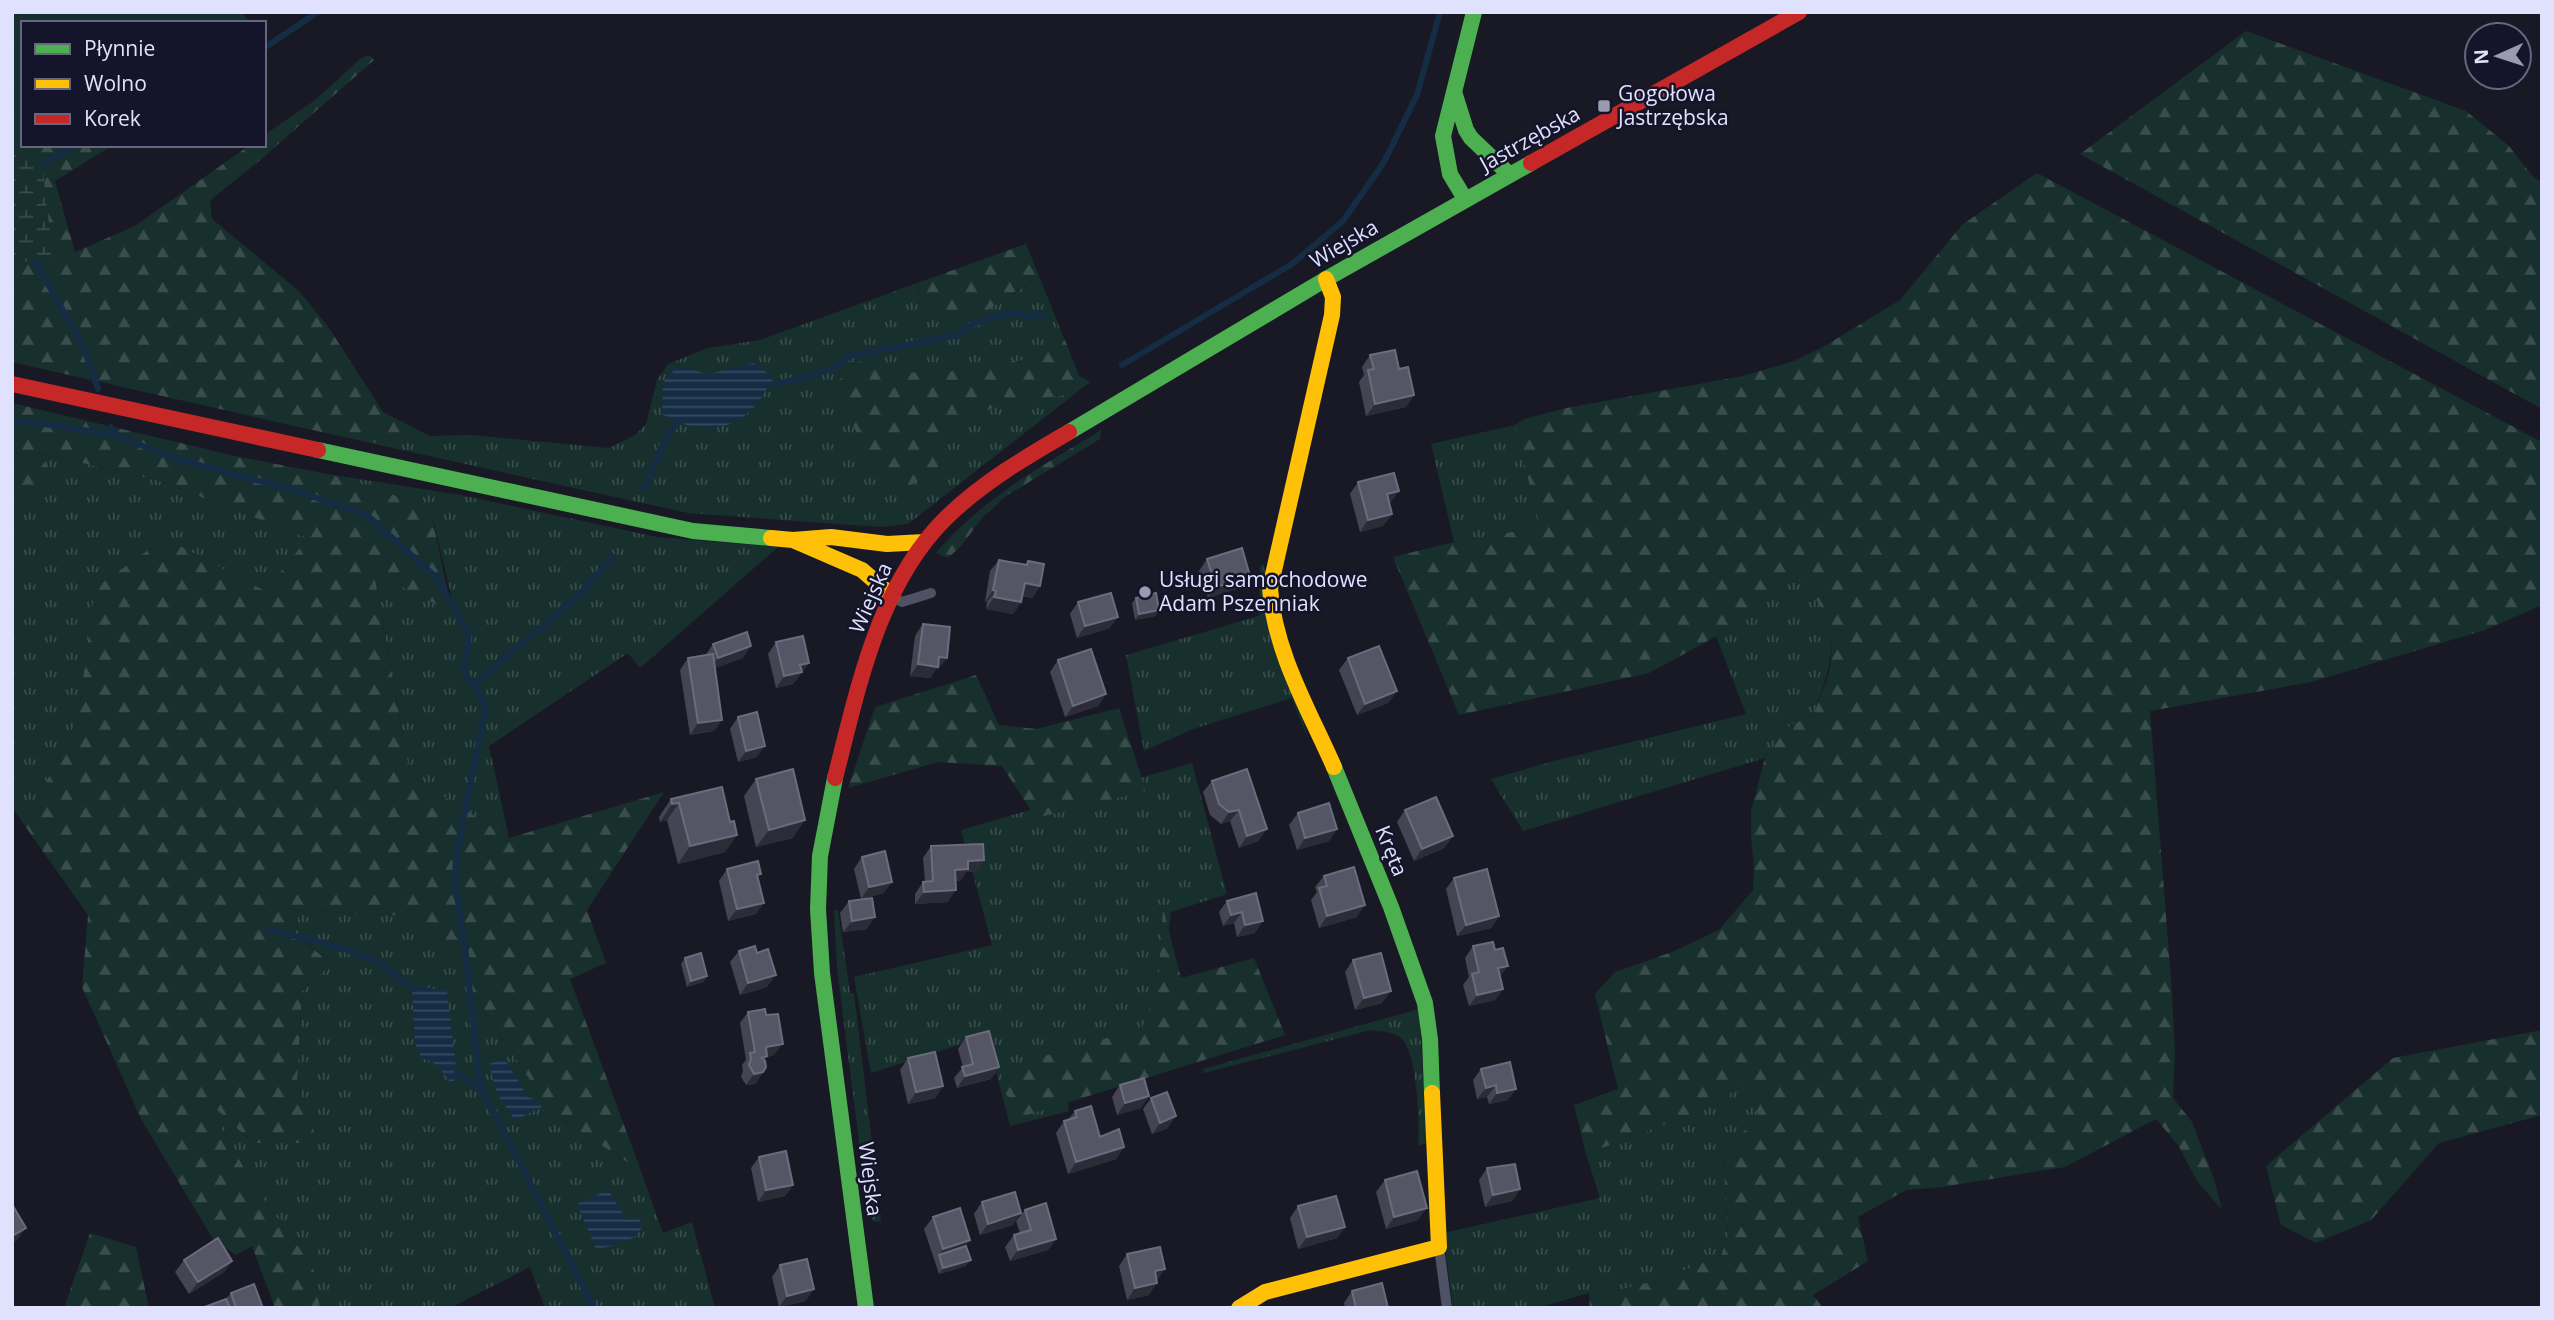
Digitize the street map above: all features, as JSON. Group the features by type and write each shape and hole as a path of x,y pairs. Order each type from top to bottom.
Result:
{"street":[{"path":"1465,199 1450,174 1443,136 1474,12"},
{"name":"Jastrzębska","path":"1465,199 1798,12"},
{"path":"1454,95 1465,130 1509,174"},
{"name":"Wiejska","path":"866,1308 822,973 818,881 823,832 845,739 871,649 892,596 924,542 969,497 1013,465 1465,199"},
{"name":"Kręta","path":"1325,279 1333,297 1332,315 1274,565 1270,587 1271,604 1289,667 1338,776 1396,919 1425,1003 1430,1039 1439,1247"},
{"path":"12,384 671,527 793,540 831,537 887,544 924,542"},
{"path":"793,540 862,570 892,596"},
{"path":"1238,1308 1265,1292 1439,1247"}],"lane":[{"path":"892,596 902,602 931,593"},
{"path":"1439,1247 1447,1308"}],"green space":[{"path":"12,12 242,12 249,21 21,21 21,147 110,147 55,181 75,252 135,226 247,147 266,147 266,134 314,101 360,59 369,55 374,60 213,198 210,203 212,219 299,291 329,328 383,412 430,436 370,443 12,362"},
{"path":"2246,31 2466,111 2509,146 2533,177 2542,182 2542,409 2080,154"},
{"path":"12,144 42,163 53,259 12,263"},
{"path":"2037,173 2542,442 2542,605 2485,630 2311,682 2150,711 2172,993 2175,1053 2173,1098 2192,1122 2215,1182 2222,1210 2197,1181 2178,1145 2156,1119 2065,1167 1942,1187 1906,1190 1858,1217 1868,1261 1813,1295 1823,1308 1590,1308 1589,1298 1657,1280 1721,1256 1728,1235 1723,1156 1758,1115 1749,1087 1734,1089 1722,1103 1586,1154 1574,1105 1618,1089 1595,994 1615,972 1672,952 1719,930 1753,890 1751,811 1765,758 1788,727 1814,714 1830,667 1832,652 1829,625 1810,592 1790,572 1737,625 1649,673 1459,715 1393,557 1454,542 1540,527 1515,425 1524,419 1566,408 1743,376 1794,361 1823,347 1900,300 1962,225"},
{"path":"1026,244 1039,276 985,312 956,322 921,302 917,283"},
{"path":"1039,276 1079,376 1090,382 908,524 879,527 688,513 370,443 430,436 471,435 609,448 635,435 646,424 657,380 668,364 708,348 760,340 917,283 919,294 1012,295"},
{"path":"1065,340 1079,376 1090,382 1061,396 1012,402 944,428 947,455 936,469 898,493 882,480 859,439 837,382 858,362 877,359 907,372 934,374 1035,358"},
{"path":"12,403 235,456 333,475 430,507 452,612 374,573 410,775 509,838 664,792 587,910 606,963 570,979 641,1171 553,1114 483,1010 445,942 404,916 297,910 298,936 331,964 302,991 297,1083 318,1143 253,1143 204,1098 256,1189 313,1267 320,1308 275,1308 252,1246 236,1255 213,1239 141,1119 82,987 88,915 25,826 78,717 95,588 165,538 265,591 308,538 157,480 38,453 53,478 12,508"},
{"path":"1515,425 1541,527 1454,542 1431,444"},
{"path":"1101,430 1100,439 1006,496 983,517 948,558 936,553 993,499"},
{"path":"37,453 157,480 308,538 265,592 165,538 95,588 78,717 25,826 12,807 12,508 52,478"},
{"path":"333,475 461,495 657,537 778,547 640,668 628,653 489,746 509,838 410,775 374,572 455,611 430,507"},
{"path":"1263,564 1308,739 1292,698 1193,729 1144,751 1126,655 1259,616 1260,566"},
{"path":"1790,572 1820,602 1830,623 1830,658 1814,714 1788,727 1765,758 1523,831 1491,779 1746,714 1716,636 1737,625"},
{"path":"976,675 999,725 1036,729 1119,708 1146,791 1036,818 1002,766 938,762 848,788 875,707"},
{"path":"1192,763 1227,894 1171,912 1163,975 1150,1033 1061,1062 1069,1111 1010,1126 987,1036 871,1073 854,977 992,945 961,830"},
{"path":"1163,908 1181,978 1254,958 1285,1035 1024,1116 1000,1087 1041,1057 1142,1028 1158,986"},
{"path":"297,910 404,916 445,942 483,1010 553,1114 641,1171 663,1233 692,1222 715,1308 545,1308 530,1267 450,1308 320,1308 313,1267 256,1189 202,1095 253,1143 318,1143 297,1083 302,991 331,964 298,935"},
{"path":"834,910 838,910 850,993 854,993 874,1159 864,1160 861,1157 837,968"},
{"path":"1419,1009 1427,1143 1418,1145 1418,1106 1411,1059 1402,1039 1391,1033 1371,1030 1204,1073 1203,1069"},
{"path":"2542,1030 2542,1115 2439,1143 2371,1220 2316,1243 2281,1225 2266,1166 2393,1058"},
{"path":"1749,1087 1758,1115 1723,1156 1728,1235 1721,1257 1657,1280 1589,1298 1589,1293 1537,1308 1453,1308 1443,1233 1600,1198 1586,1154 1722,1103 1734,1089"},
{"path":"875,1167 881,1221 874,1222 868,1213 864,1173"},
{"path":"90,1233 136,1247 149,1308 64,1308"}],"water":[{"path":"754,363 774,378 742,418 731,424 708,428 685,424 662,414 663,382 678,366 708,374"},
{"path":"419,986 447,991 457,1075 454,1081 449,1081 434,1063 422,1059 415,1043 412,988"},
{"path":"504,1058 528,1097 536,1100 542,1107 515,1120 497,1094 489,1064"},
{"path":"608,1190 627,1220 639,1219 643,1225 630,1240 596,1249 577,1204"}],"building":[{"path":"1395,350 1399,369 1408,367 1414,395 1375,404 1368,370 1374,369 1370,355"},
{"path":"1394,473 1399,491 1387,494 1392,514 1368,520 1358,482"},
{"path":"1242,548 1250,576 1216,587 1207,559"},
{"path":"999,560 1027,565 1028,561 1044,564 1040,586 1025,583 1021,602 994,597"},
{"path":"1111,593 1118,617 1085,626 1078,602"},
{"path":"1156,593 1159,610 1139,614 1136,598"},
{"path":"923,624 950,627 947,658 939,657 938,667 918,664"},
{"path":"747,632 751,646 718,658 713,644"},
{"path":"803,636 809,663 800,665 802,672 784,676 776,642"},
{"path":"1379,646 1397,691 1365,704 1348,658"},
{"path":"1091,649 1106,694 1073,706 1058,660"},
{"path":"713,654 722,720 698,723 688,658"},
{"path":"757,712 765,746 746,751 738,717"},
{"path":"793,769 805,820 769,830 756,779"},
{"path":"1247,769 1267,829 1247,836 1239,810 1229,812 1219,804 1212,781"},
{"path":"722,787 730,822 734,821 737,835 690,846 679,803 672,804 671,799"},
{"path":"1436,797 1453,836 1422,849 1405,810"},
{"path":"1329,803 1337,829 1305,838 1298,813"},
{"path":"983,844 984,860 968,861 968,869 955,870 956,890 924,892 923,882 933,881 931,846"},
{"path":"885,851 892,882 869,887 862,857"},
{"path":"758,861 761,874 757,875 764,903 737,909 727,869"},
{"path":"1354,867 1365,905 1327,916 1319,888 1327,886 1324,876"},
{"path":"1487,869 1499,916 1466,925 1454,878"},
{"path":"1256,893 1263,921 1245,925 1242,912 1231,915 1227,901"},
{"path":"872,898 875,917 852,921 849,901"},
{"path":"1493,942 1495,950 1503,948 1508,966 1498,968 1503,989 1477,995 1472,974 1479,972 1473,946"},
{"path":"755,946 757,953 768,949 776,975 748,983 739,951"},
{"path":"701,953 707,976 691,981 685,958"},
{"path":"1381,953 1391,991 1364,998 1353,960"},
{"path":"765,1009 766,1015 778,1014 783,1044 766,1047 767,1056 762,1058 766,1067 763,1072 754,1074 749,1065 750,1053 755,1052 748,1012"},
{"path":"989,1031 999,1067 965,1076 962,1067 973,1064 966,1037"},
{"path":"935,1052 943,1086 916,1092 908,1058"},
{"path":"1510,1062 1516,1089 1497,1093 1496,1085 1486,1088 1481,1069"},
{"path":"1144,1078 1149,1096 1125,1103 1120,1085"},
{"path":"1167,1092 1176,1116 1160,1123 1151,1098"},
{"path":"1091,1106 1100,1137 1119,1129 1124,1147 1076,1162 1064,1121 1077,1117 1075,1111"},
{"path":"786,1151 793,1185 766,1190 759,1157"},
{"path":"1515,1164 1520,1189 1493,1195 1487,1168"},
{"path":"1417,1171 1427,1208 1394,1217 1385,1180"},
{"path":"1015,1192 1021,1213 988,1224 982,1202"},
{"path":"1336,1196 1345,1227 1307,1237 1298,1206"},
{"path":"1046,1203 1056,1239 1018,1250 1014,1235 1031,1230 1025,1210"},
{"path":"12,1206 26,1228 12,1236"},
{"path":"960,1208 970,1240 943,1249 933,1217"},
{"path":"218,1238 232,1261 198,1282 184,1260"},
{"path":"966,1246 971,1260 943,1268 939,1255"},
{"path":"1160,1247 1165,1269 1155,1271 1157,1283 1135,1288 1127,1254"},
{"path":"807,1259 814,1289 787,1296 780,1265"},
{"path":"1382,1283 1388,1308 1356,1308 1352,1291"},
{"path":"254,1284 263,1308 236,1308 231,1293"},
{"path":"226,1299 230,1308 202,1308"}],"waterway":[{"path":"266,47 318,12"},
{"path":"1122,365 1292,264 1343,221 1384,162 1417,95 1440,12"},
{"path":"42,163 73,147"},
{"path":"35,261 83,346 98,389"},
{"path":"770,385 823,372 850,356 958,335 975,323 1016,312 1026,317 1044,314"},
{"path":"12,421 114,435"},
{"path":"645,489 663,444 677,423"},
{"path":"111,427 114,435 180,460 290,489 367,515 437,578 468,632 463,670 483,699 485,710 456,858 455,882 479,1077 485,1095 594,1308"},
{"path":"473,686 564,608 612,556"},
{"path":"268,929 345,949 381,964 412,988"},
{"path":"457,1072 483,1091"}],"traffic: fast":[{"path":"1465,199 1450,174 1443,136 1474,12"},
{"path":"1455,95 1471,138 1509,174"},
{"path":"1069,432 1326,279 1531,163"},
{"path":"318,450 693,531 771,538"},
{"path":"1334,767 1391,907 1425,1003 1430,1039 1432,1093"},
{"path":"835,778 820,856 818,909 822,973 866,1308"}],"traffic: slow":[{"path":"1326,279 1333,297 1332,315 1270,588 1278,635 1285,657 1334,767"},
{"path":"771,538 793,540 831,537 887,544 924,542"},
{"path":"795,541 862,570 892,596"},
{"path":"1239,1308 1265,1292 1439,1247 1432,1093"}],"traffic: jam":[{"path":"1531,163 1799,12"},
{"path":"12,384 318,450"},
{"path":"835,778 852,709 874,639 887,606 923,544 947,517 975,492 1069,432"}],"place":[{"name":"Gogołowa Jastrzębska","path":"1604,106"},
{"name":"Usługi samochodowe Adam Pszenniak","path":"1145,592"}]}
